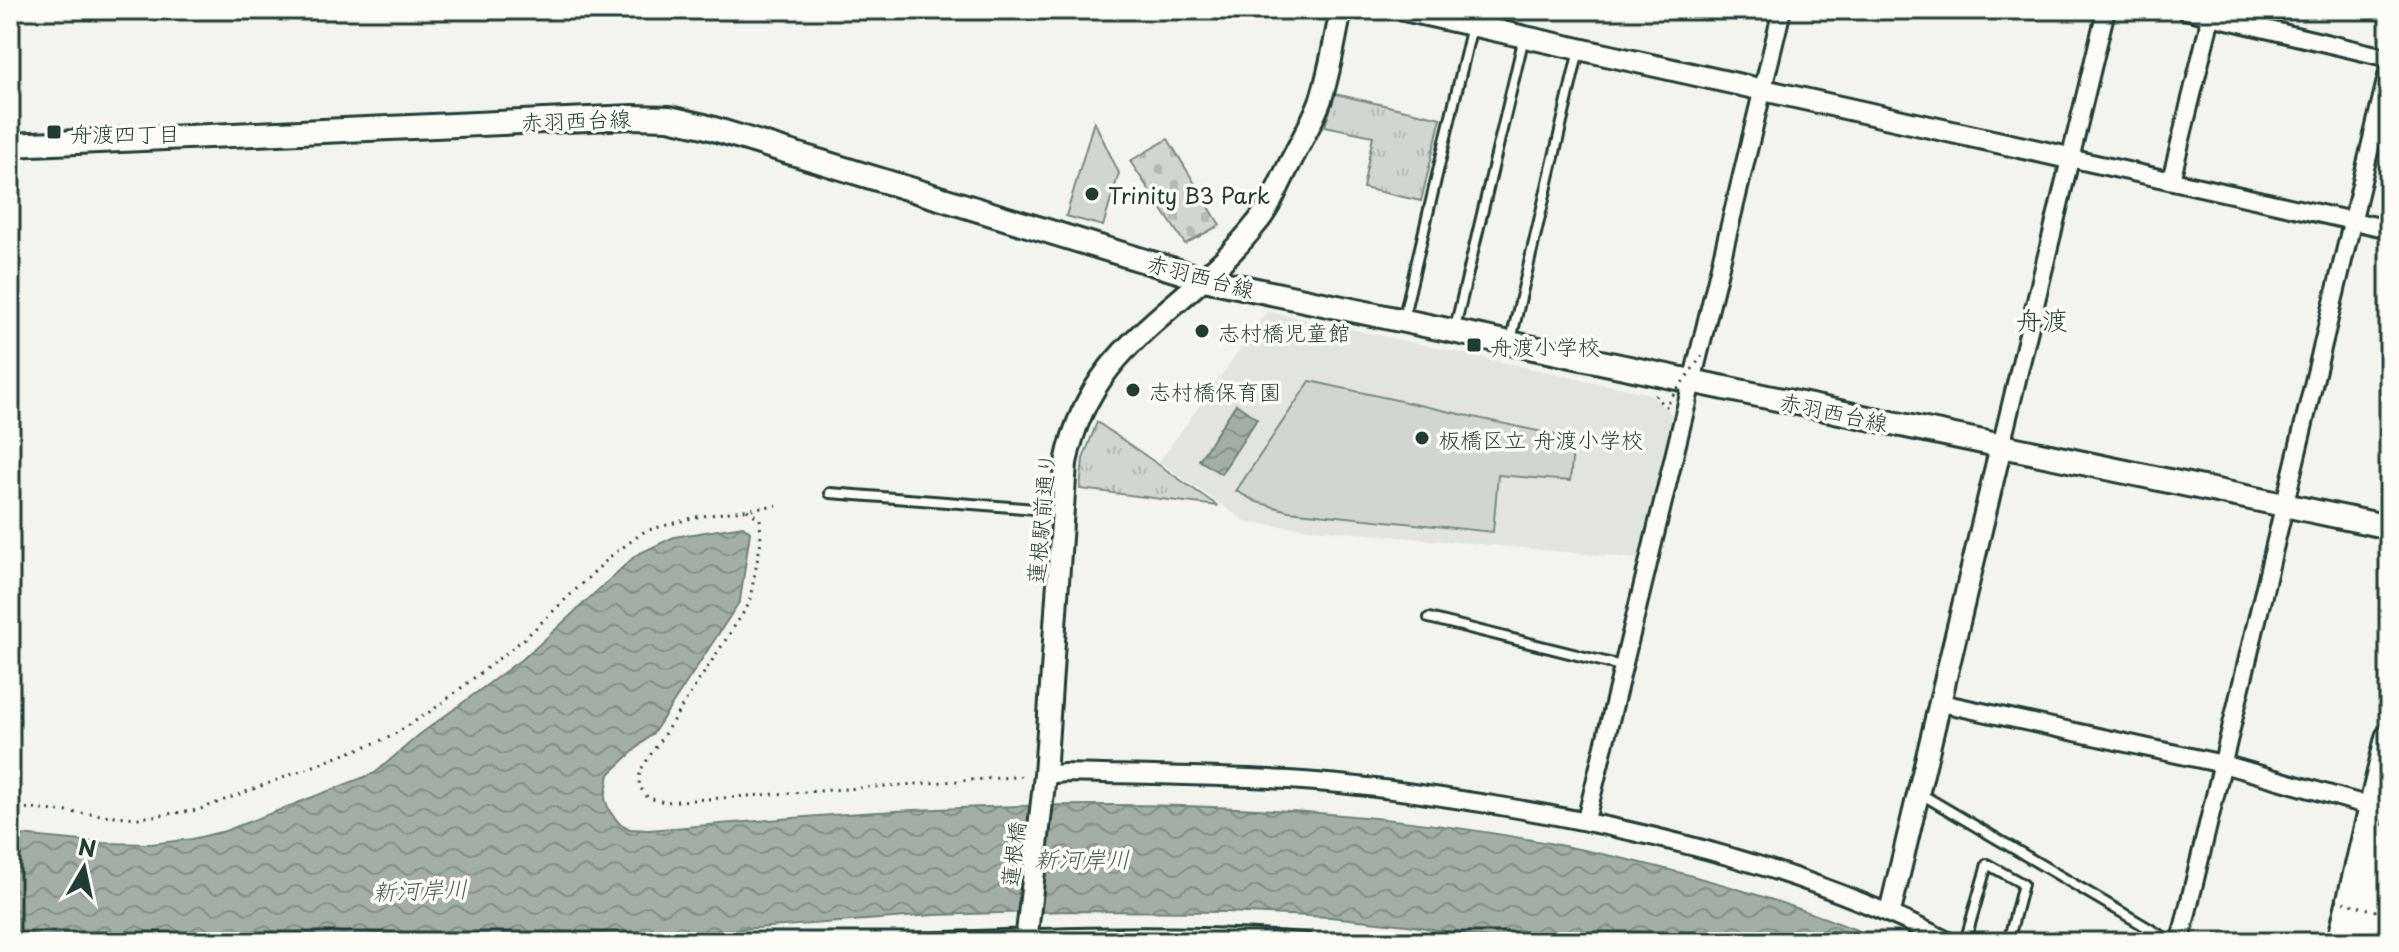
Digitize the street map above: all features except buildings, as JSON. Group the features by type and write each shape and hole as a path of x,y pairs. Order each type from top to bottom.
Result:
{"highway":[{"path":"2341,942 2389,738"},
{"path":"2363,942 2384,873 2389,837"}],"main road":[{"name":"赤羽西台線","path":"10,145 617,117 669,118 704,126 1204,279 2389,527"}],"street":[{"name":"蓮根駅前通り","path":"1044,779 1070,444 1083,407 1103,373 1132,341 1204,279 1257,224 1320,101 1341,10"},
{"path":"1404,10 2389,229"},
{"path":"1586,820 1782,10"},
{"path":"1890,912 2106,10"},
{"path":"2185,10 2209,13 2389,58"},
{"path":"2171,180 2209,13"},
{"path":"2180,942 2389,68"},
{"path":"1941,703 2223,764 2373,807"},
{"path":"1044,779 1065,773 1292,780 1438,796 1586,820 1696,845 1890,912 1950,942"},
{"name":"蓮根橋","path":"1026,936 1044,779"},
{"path":"919,942 1026,936 1305,942"}],"lane":[{"path":"1403,320 1472,25"},
{"path":"1454,332 1524,36"},
{"path":"1510,344 1579,49"},
{"path":"830,493 1063,511"},
{"path":"1429,618 1621,666"},
{"path":"1919,792 2172,942"},
{"path":"1965,942 1987,864 2023,884 2008,942"}],"path":[{"path":"1669,409 1655,397 1659,393 1669,403 1702,356"},
{"path":"10,807 138,818 198,810 390,737 434,709 524,639 611,556 645,531 696,517 777,505"},
{"path":"747,510 760,519 761,541 749,604 640,771 639,786 648,798 665,802 1044,779"},
{"path":"2336,900 2387,914"}],"shaded area":[{"name":"板橋区立 舟渡小学校","path":"1267,311 1650,394 1672,414 1640,559 1248,523 1159,462"}],"green space":[{"path":"1335,94 1441,118 1421,201 1363,188 1373,136 1325,126"},
{"name":"Trinity B3 Park","path":"1094,121 1119,173 1103,226 1066,216"},
{"path":"1168,139 1220,225 1185,244 1130,161"},
{"path":"1310,381 1574,439 1570,481 1498,475 1493,532 1288,511 1257,502 1236,491"},
{"path":"1097,422 1218,506 1080,489 1083,459"}],"water":[{"path":"1236,404 1257,419 1221,474 1199,460"},
{"name":"新河岸川","path":"743,526 750,532 740,601 654,732 609,774 605,799 619,823 630,829 881,812 1038,806 1162,805 1286,811 1408,822 1530,840 1651,865 1770,899 1887,942 1511,942 1407,925 1330,917 1226,912 1070,911 934,915 565,942 10,941 10,834 103,843 151,844 192,839 225,831 375,773 419,735 530,653 636,555 674,537"}],"place":[{"name":"舟渡四丁目","path":"54,132"},
{"name":"Trinity B3 Park","path":"1092,194"},
{"name":"志村橋児童館","path":"1202,331"},
{"name":"舟渡小学校","path":"1474,345"},
{"name":"志村橋保育園","path":"1133,390"},
{"name":"板橋区立 舟渡小学校","path":"1422,438"}],"district":[{"name":"舟渡","path":"2042,319"}]}
